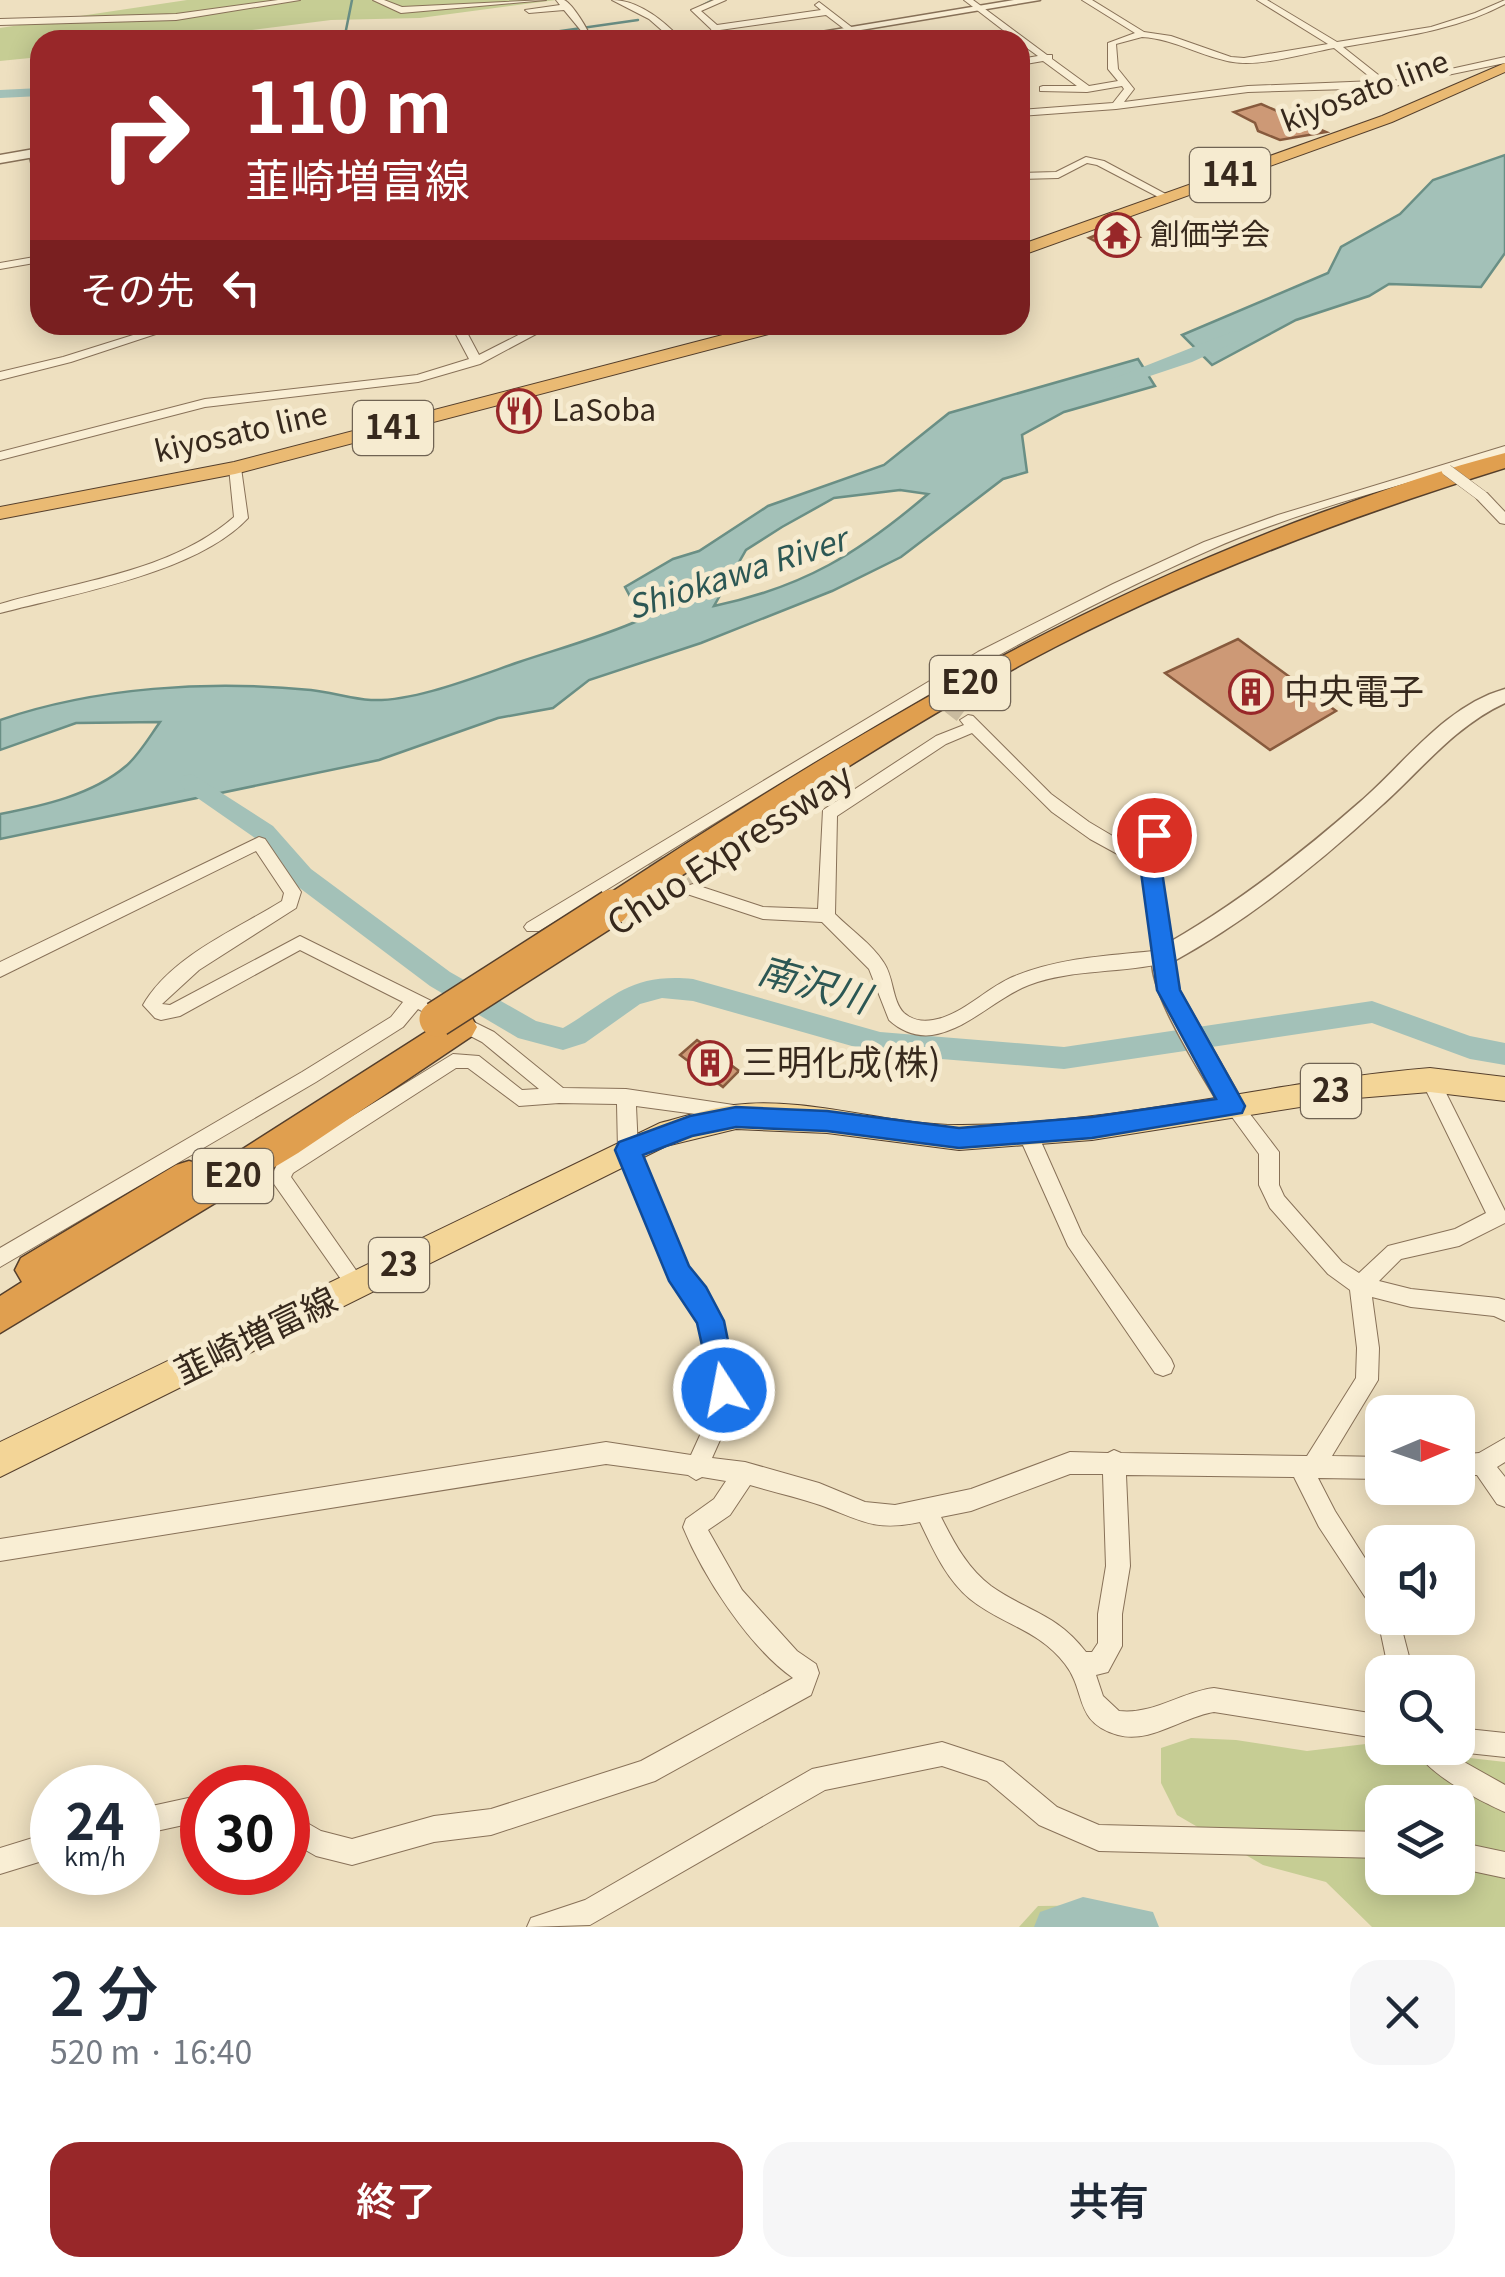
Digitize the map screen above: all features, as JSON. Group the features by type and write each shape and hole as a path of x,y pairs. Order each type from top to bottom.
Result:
{"highway":[{"name":"kiyosato line","path":"1030,247 1387,120 1505,64"},
{"name":"kiyosato line","path":"0,513 235,468 741,335"},
{"name":"Chuo Expressway","path":"620,912 798,784 950,693 1078,625 1261,543 1353,508 1505,460"},
{"name":"Chuo Expressway","path":"0,1290 280,1121 437,1015 620,912 960,705 1090,634 1292,545 1505,472"},
{"name":"Chuo Expressway","path":"0,1316 285,1143 437,1015"}],"main road":[{"name":"韮崎増富線","path":"0,1460 628,1150 690,1126 765,1116 940,1137 1028,1134 1357,1086 1430,1080 1505,1089"}],"street":[{"path":"0,22 176,17 296,0"},
{"path":"377,0 388,8 419,10 542,0"},
{"path":"618,0 667,30"},
{"path":"722,0 694,10 716,28 828,12"},
{"path":"968,0 1010,30"},
{"path":"844,30 1035,0"},
{"path":"1086,0 1142,34"},
{"path":"1260,0 1337,46 1384,85"},
{"path":"1116,106 1129,89 1113,68 1112,43 1142,34 1161,34 1228,60 1244,61 1432,29 1478,15 1505,1"},
{"path":"816,2 850,29"},
{"path":"499,13 564,4 584,30"},
{"path":"688,19 702,16"},
{"path":"661,24 675,21"},
{"path":"1030,44 1087,89"},
{"path":"1030,60 1048,57"},
{"path":"1030,111 1116,106 1248,89 1384,85 1505,64"},
{"path":"1043,89 1087,89 1124,82"},
{"path":"0,159 30,154"},
{"path":"1030,176 1058,175 1086,160 1100,163 1168,198"},
{"path":"0,266 30,261"},
{"path":"0,376 42,368 142,335"},
{"path":"461,335 476,362"},
{"path":"0,456 205,403 386,385 476,362 527,335"},
{"path":"533,927 848,734 1038,627 1209,545 1505,450"},
{"path":"0,610 49,592 154,568 232,530 241,518 235,468"},
{"path":"1444,468 1482,496 1505,520"},
{"path":"693,890 763,913 826,916 877,966 890,1006 901,1020 915,1026 947,1024 1006,986 1029,977 1162,956 1184,946 1317,850 1378,798 1440,734 1478,706 1505,695"},
{"path":"826,916 829,814 971,723 1049,801 1109,843 1150,865"},
{"path":"1163,825 1154,835 1150,865 1168,990 1233,1106 1269,1152 1269,1185 1276,1202 1336,1268 1360,1285 1411,1298 1498,1307 1505,1312"},
{"path":"0,970 259,843 293,892 290,904 181,974 155,996 152,1005 160,1013 174,1011 300,942 437,1015 488,1037 559,1095"},
{"path":"0,1258 397,1022 437,1015"},
{"path":"357,1286 282,1178 285,1168 453,1061 472,1060 519,1098 626,1097 765,1116"},
{"path":"1360,1285 1395,1252 1501,1223 1430,1080"},
{"path":"626,1097 628,1150 678,1273 704,1308 719,1356 724,1390 722,1411 696,1469"},
{"path":"1028,1134 1057,1208 1095,1271 1137,1323 1164,1366"},
{"path":"1307,1468 1367,1380 1368,1348 1360,1285"},
{"path":"1475,1465 1505,1448"},
{"path":"0,1550 585,1454 625,1455 696,1469 746,1473 865,1513 896,1516 971,1500 1070,1463 1365,1468"},
{"path":"1081,1666 1099,1663 1110,1646 1119,1541 1114,1461"},
{"path":"1482,1464 1505,1496"},
{"path":"1307,1468 1327,1520 1365,1579"},
{"path":"310,1839 352,1852 434,1829 491,1822 646,1772 802,1686 807,1673 788,1660 734,1598 694,1528 722,1507 746,1473"},
{"path":"926,1510 941,1543 978,1591 1052,1633 1081,1666 1084,1689 1097,1708 1116,1722 1136,1725 1199,1701 1214,1700 1365,1724"},
{"path":"1475,1742 1505,1745"},
{"path":"540,1927 590,1912 821,1778 942,1754 994,1770 1048,1816 1099,1838 1365,1844"},
{"path":"1448,1765 1505,1800"},
{"path":"0,1861 30,1852"},
{"path":"1475,1859 1505,1865"}],"green space":[{"path":"187,0 556,0 420,18 331,20 253,30 30,30 30,58 0,61 0,28"},
{"path":"1191,1738 1236,1740 1307,1751 1365,1744 1365,1765 1475,1765 1475,1759 1505,1762 1505,1927 1372,1927 1326,1882 1263,1865 1177,1815 1161,1783 1161,1748"},
{"path":"1119,1905 1158,1927 1019,1927 1038,1906"}],"water":[{"path":"1505,155 1505,253 1481,287 1389,284 1369,296 1296,320 1212,365 1182,335 1328,273 1341,247 1400,214 1433,180"},
{"path":"1138,359 1155,386 1064,412 1022,435 1027,472 1003,479 901,557 832,591 701,643 589,680 553,708 498,718 379,760 0,839 0,814 49,803 98,785 131,762 160,722 76,723 0,750 0,720 75,700 153,689 272,687 388,700 465,681 642,619 625,587 673,559 699,551 768,506 884,465 949,413","holes":["900,490 928,494 878,534 829,565 776,589 714,606 746,550 834,498"]}],"building":[{"path":"1261,104 1326,132 1280,140 1258,131 1255,123 1234,112"},
{"name":"創価学会","path":"1118,226 1139,237 1104,246 1089,238"},
{"name":"中央電子","path":"1238,639 1336,711 1270,750 1165,673"},
{"name":"三明化成(株)","path":"697,1040 739,1071 723,1087 680,1055"}],"waterway":[{"path":"346,30 352,0"},
{"path":"701,6 713,0"},
{"path":"568,30 638,20"},
{"path":"0,94 30,92"},
{"name":"Shiokawa River","path":"1111,383 1185,358 1234,336"},
{"name":"南沢川","path":"192,782 264,832 302,876 440,979 528,1030 563,1039 575,1035 631,996 662,987 693,990 880,1043 1064,1058 1372,1012 1454,1042 1505,1054"},
{"path":"1055,1927 1083,1918 1138,1927"}],"tunnel":[{"path":"931,692 968,720"},
{"path":"647,855 689,887"},
{"path":"686,885 693,890"}],"place":[{"name":"創価学会","path":"1117,235"},
{"name":"LaSoba","path":"519,411"},
{"name":"中央電子","path":"1251,692"},
{"name":"三明化成(株)","path":"710,1063"}],"route":[{"path":"724,1390 710,1321 697,1296 678,1273 656,1210 628,1150 660,1135 736,1117 827,1121 959,1138 1092,1128 1233,1106 1168,990 1150,865 1154,835"}]}
